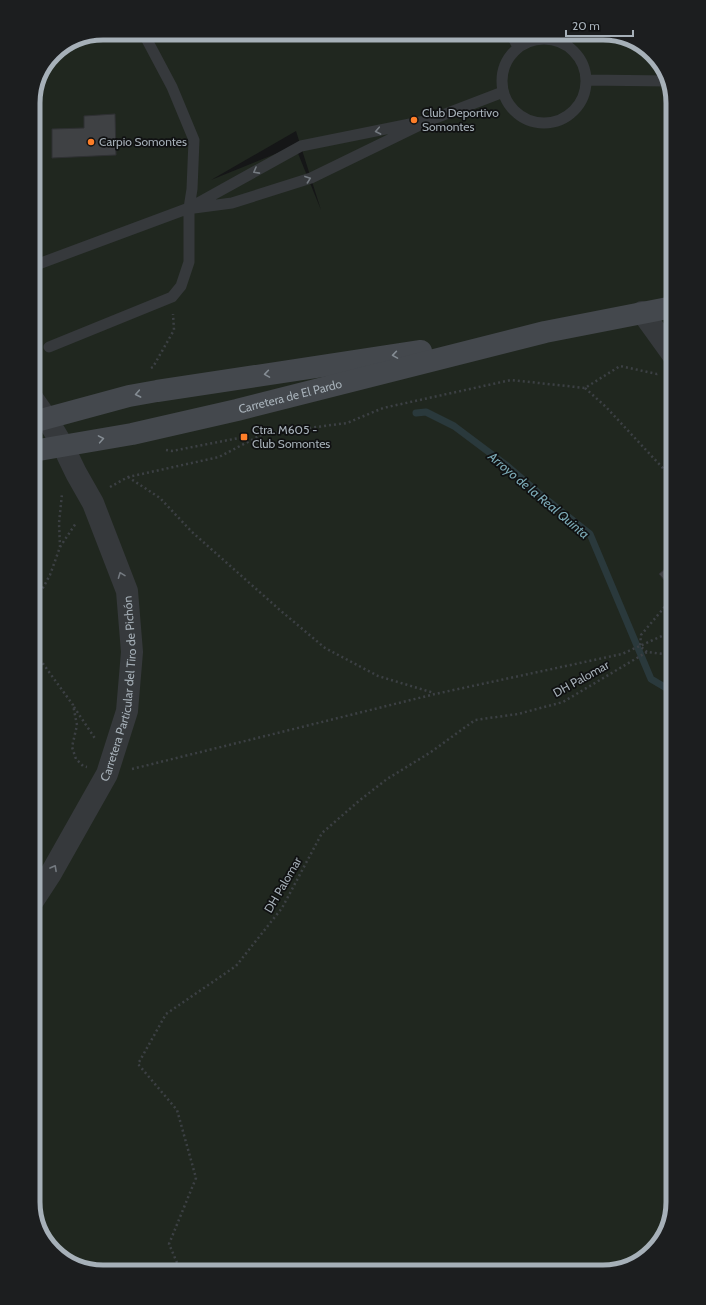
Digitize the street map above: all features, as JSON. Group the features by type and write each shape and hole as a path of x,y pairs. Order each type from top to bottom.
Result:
{"street":[{"name":"Carretera de El Pardo","path":"40,450 132,434 237,410 545,332 666,308"},
{"path":"642,312 666,360"},
{"name":"Carretera de El Pardo","path":"40,420 129,396 157,391 545,332"},
{"name":"Carretera Particular del Tiro de Pichón","path":"40,420 62,446 93,503 127,591 132,652 127,711 107,774 40,890"}],"lane":[{"path":"49,347 172,297 181,286 189,262 189,208 192,189 194,140 172,87 150,40"},
{"path":"514,40 518,47"},
{"path":"531,40 518,47 507,60 502,75 503,92 511,108 525,118 541,123 558,121 573,112 583,97 586,80 584,66 577,53 565,44 554,40"},
{"path":"565,44 567,40"},
{"path":"586,80 662,81"},
{"path":"189,208 232,203 311,178 430,120 503,92"},
{"path":"40,263 189,208 301,146 430,120"}],"path":[{"path":"153,367 174,330 172,297"},
{"path":"585,388 620,366 657,374 666,366"},
{"path":"40,593 50,575 60,547 81,516 108,488 128,477 219,457 263,434 347,423 383,408 511,380 585,388 606,407 666,471"},
{"path":"60,547 61,498 64,482 76,473"},
{"path":"128,477 160,498 192,532 325,648 378,676 435,694"},
{"path":"640,646 641,635 666,605"},
{"path":"40,660 73,705 76,725 72,747 76,759 83,766 107,774 140,768 435,694 622,654 666,634"},
{"path":"640,646 647,652 666,654"},
{"name":"DH Palomar","path":"178,1265 169,1244 196,1178 177,1110 138,1064 166,1014 236,966 282,908 322,833 387,779 431,752 475,720 518,714 563,702 647,652"}],"shaded area":[{"path":"607,40 624,43 631,46 645,56 658,71 665,90 666,103 666,1202 664,1219 655,1237 642,1252 635,1257 616,1264 603,1265 99,1265 90,1264 71,1257 58,1247 48,1234 41,1215 40,1202 40,99 42,86 46,75 53,64 71,48 90,41","holes":["296,131 321,210 295,146 211,180"]}],"building":[{"path":"115,114 116,155 52,158 52,129 84,128 84,116"},
{"path":"666,568 666,582 659,574"}],"waterway":[{"name":"Arroyo de la Real Quinta","path":"416,413 426,412 454,426 506,465 590,534 651,679 666,688"}],"place":[{"name":"Club Deportivo Somontes","path":"414,120"},
{"name":"Carpio Somontes","path":"91,142"},
{"name":"Ctra. M605 - Club Somontes","path":"244,437"}]}
